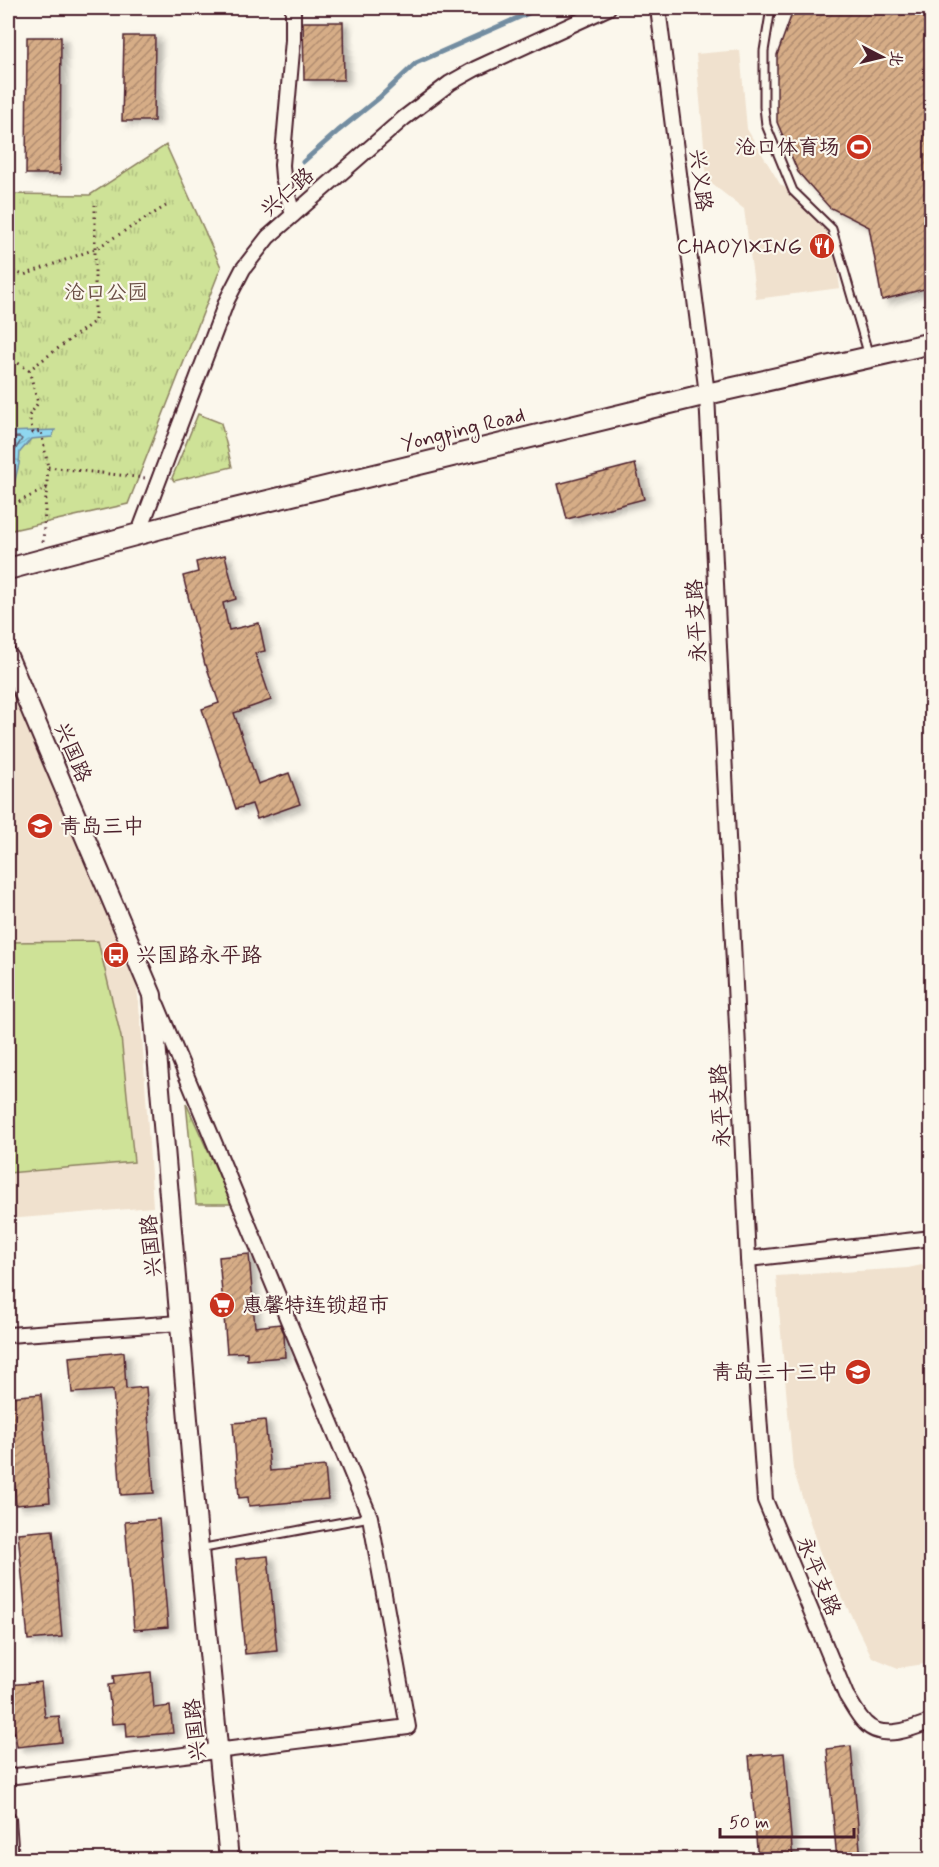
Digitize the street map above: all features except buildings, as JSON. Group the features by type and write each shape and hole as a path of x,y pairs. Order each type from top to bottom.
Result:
{"main road":[{"name":"Yongping Road","path":"8,569 206,516 707,394 932,343"}],"street":[{"path":"293,8 293,40 282,165 293,215"},
{"name":"兴仁路","path":"138,535 233,290 243,269 268,237 404,118 450,83 475,69 608,8"},
{"name":"兴义路","path":"659,8 707,394"},
{"name":"永平支路","path":"707,394 748,1259 765,1500 846,1695 865,1724 882,1732 912,1729 932,1721"},
{"name":"兴国路","path":"8,656 152,995 199,1548 229,1860"},
{"path":"8,1777 408,1727 370,1516 152,995"},
{"path":"748,1259 932,1238"},
{"path":"8,1335 180,1323"},
{"path":"8,1819 11,1860"}],"lane":[{"path":"771,8 764,51 766,125 794,191 832,229 869,356"},
{"path":"199,1548 370,1516"}],"path":[{"path":"29,370 95,321 95,206"},
{"path":"8,270 24,275 94,249 166,206"},
{"path":"8,357 29,370 38,403 29,416 33,433 41,431 48,467 42,561"},
{"path":"48,467 159,479"},
{"path":"8,507 46,488"}],"shaded area":[{"path":"740,50 747,129 780,184 831,222 840,288 756,299 744,209 707,180 696,54"},
{"name":"青岛三中","path":"8,673 136,979 142,1035 153,1207 8,1219"},
{"name":"青岛三十三中","path":"931,1263 931,1663 898,1668 872,1657 820,1553 793,1469 776,1276 908,1268"}],"green space":[{"name":"沧口公园","path":"166,145 221,267 128,504 8,531 8,194 90,195"},
{"path":"198,414 221,423 232,467 174,481 172,478"},
{"path":"98,941 121,1037 134,1162 8,1173 8,942"},
{"path":"186,1103 232,1204 196,1204"}],"water":[{"path":"55,430 52,437 31,439 20,452 14,484 8,490 8,432"}],"waterway":[{"path":"303,162 379,98 416,63 540,8"}],"place":[{"name":"沧口体育场","path":"859,147"},
{"name":"CHAOYIXING","path":"822,246"},
{"name":"青岛三中","path":"40,826"},
{"name":"兴国路永平路","path":"116,955"},
{"name":"惠馨特连锁超市","path":"222,1305"},
{"name":"青岛三十三中","path":"858,1372"}]}
